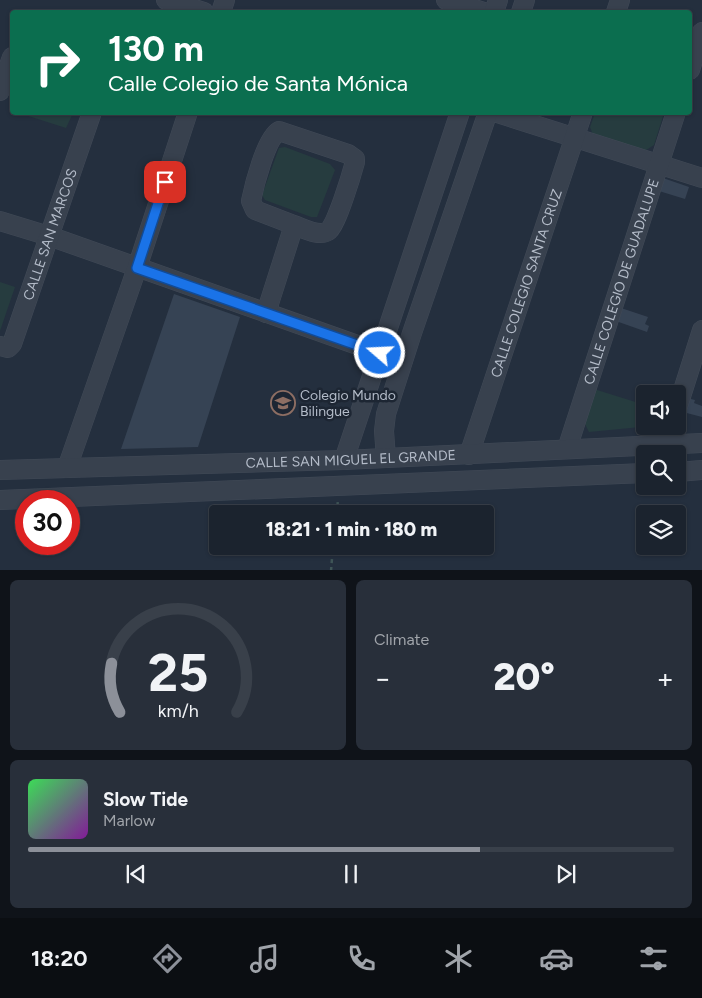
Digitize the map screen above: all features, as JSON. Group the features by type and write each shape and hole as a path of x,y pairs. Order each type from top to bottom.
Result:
{"street":[{"path":"166,0 198,10"},
{"path":"446,0 478,10"},
{"path":"692,64 702,32"},
{"path":"0,91 10,63"},
{"name":"CALLE SAN MARCOS","path":"0,346 8,348 12,344 91,115"},
{"path":"67,468 137,268 187,115"},
{"path":"344,460 459,115"},
{"path":"386,458 384,432 386,414 487,115"},
{"path":"503,115 702,178"},
{"name":"CALLE COLEGIO SANTA CRUZ","path":"469,454 582,115"},
{"name":"CALLE COLEGIO DE GUADALUPE","path":"567,449 675,115"},
{"path":"279,131 348,154 355,162 331,229 328,232 322,233 294,225 255,210 251,201 269,142 275,133 279,131"},
{"path":"0,221 49,236 380,353"},
{"path":"266,313 294,225"},
{"path":"685,385 702,330"},
{"path":"665,445 668,435"},
{"name":"CALLE SAN MIGUEL EL GRANDE","path":"665,445 702,443"},
{"name":"CALLE SAN MIGUEL EL GRANDE","path":"0,470 344,460 636,446"},
{"path":"686,471 702,470"},
{"name":"CALLE SAN MIGUEL EL GRANDE","path":"0,500 636,473"}],"path":[{"path":"331,570 332,555"}],"green space":[{"path":"25,115 72,115 66,128"},
{"path":"594,115 663,115 654,145 643,152 594,138 590,127"},
{"path":"285,147 330,164 335,170 317,217 311,217 265,200 262,195 279,148"},
{"path":"0,282 15,287 0,331"},
{"path":"594,389 636,402 636,427 589,432 585,424"}],"building":[{"path":"663,178 689,187 685,199 659,191"},
{"path":"174,294 240,317 198,447 121,449"},
{"path":"618,307 648,317 645,324 649,326 647,332 613,320"},
{"path":"686,398 695,400 694,403 702,406 702,417 686,413"}],"place":[{"name":"Colegio Mundo Bilingue","path":"283,403"}],"route":[{"path":"165,182 137,268 380,353"}]}
